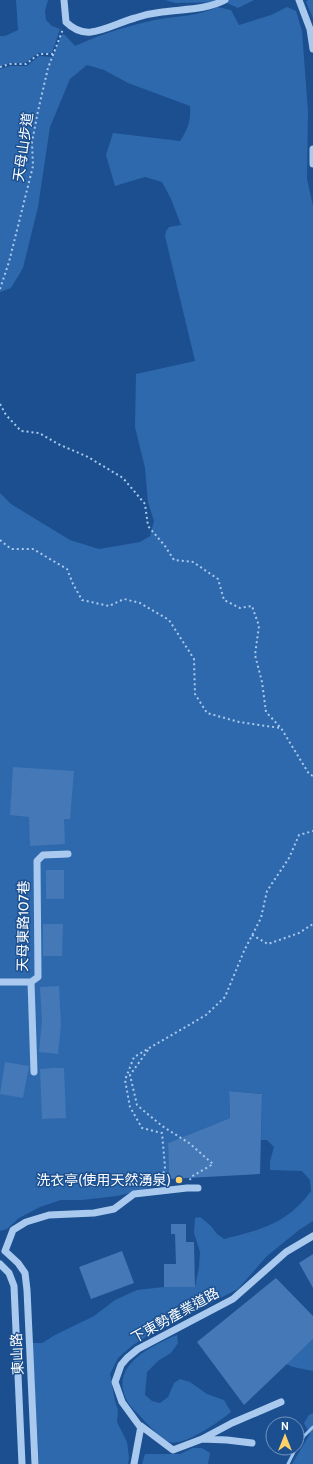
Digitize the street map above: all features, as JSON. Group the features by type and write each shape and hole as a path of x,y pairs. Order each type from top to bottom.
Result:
{"street":[{"path":"64,0 66,22 80,31 90,32 101,30 134,18 160,12 212,6 225,0"},
{"path":"299,0 310,29 313,49"},
{"path":"313,149 313,164"},
{"name":"天母東路107巷","path":"34,1072 31,982 38,978 37,861 43,855 68,854"},
{"path":"0,982 31,982"},
{"path":"3,1251 13,1230 26,1222 49,1215 94,1213 114,1208 134,1194 198,1188"},
{"name":"下東勢產業道路","path":"202,1439 173,1450 141,1426 140,1428 122,1402 115,1382 121,1365 138,1349 233,1299 286,1252 313,1236"},
{"name":"東山路","path":"3,1251 18,1263 24,1273 35,1464"},
{"name":"東山路","path":"0,1264 9,1272 14,1286 22,1464"},
{"path":"202,1439 232,1423 281,1402"},
{"path":"134,1464 141,1426"},
{"path":"202,1439 252,1443"}],"path":[{"name":"天母山步道","path":"0,289 9,262 33,166 32,142 38,111 53,54 66,22"},
{"path":"0,67 10,64 26,64 39,54 53,54"},
{"path":"0,404 6,415 21,431 39,433 58,444 88,457 123,478 145,504 148,526 165,546 174,560 193,562 218,580 224,600 240,608 252,606 259,626 255,655 262,682 266,712 281,728 309,774 313,776"},
{"path":"0,540 11,549 33,549 67,569 82,600 108,606 124,599 140,603 169,620 194,659 195,694 207,713 239,722 281,728"},
{"path":"154,1192 161,1183 165,1167 162,1133 142,1128 130,1107 125,1080 134,1058 206,1014 225,996 261,918 267,891 289,858 299,835 313,830"},
{"path":"252,935 268,944 299,934 313,924"},
{"path":"149,1048 130,1076 137,1105 162,1126 189,1143 213,1164 191,1177 187,1188"}],"shaded area":[{"path":"16,0 48,0 45,11 46,20 52,26 60,29 52,53 38,53 25,63 10,63 0,66 0,36 5,36 18,30"},
{"path":"165,0 254,0 238,8 225,2 175,3"},
{"path":"308,0 313,0 313,18 306,2"},
{"path":"217,7 231,10 239,25 271,15 287,7 296,11 302,31 308,112 307,179 313,206 313,1221 299,1230 267,1256 238,1289 154,1332 133,1345 118,1358 110,1374 118,1410 117,1422 127,1442 129,1458 128,1464 39,1464 32,1343 42,1343 94,1316 115,1300 137,1290 164,1287 195,1287 200,1252 194,1233 195,1218 200,1217 224,1239 273,1224 293,1211 311,1191 310,1180 302,1171 270,1170 270,1161 274,1147 267,1140 261,1140 262,1094 229,1091 230,1118 168,1143 169,1179 149,1188 117,1196 82,1200 61,1200 40,1207 19,1218 7,1229 0,1231 0,493 11,504 70,540 99,549 140,542 150,536 154,521 148,502 145,468 135,427 136,374 195,361 165,236 169,227 181,225 171,199 162,182 145,177 115,186 106,155 113,133 180,141 188,125 190,106 128,83 104,70 87,65 70,79 50,127 38,207 23,268 11,288 0,292 0,69 10,66 27,66 39,56 52,57 62,34 65,35 75,46 131,26 154,20 186,16 211,10"},
{"path":"177,1335 178,1343 171,1353 158,1361 147,1372 145,1395 152,1401 160,1403 168,1397 174,1383 180,1379 190,1382 207,1394 224,1400 231,1412 202,1432 176,1443 169,1442 162,1438 129,1404 123,1391 123,1379 127,1369 143,1352"},
{"path":"313,1339 313,1371 286,1364"},
{"path":"313,1413 313,1464 292,1464 297,1456 305,1456 305,1442 310,1434 305,1425 305,1421 309,1415"},
{"path":"193,1448 202,1448 210,1453 208,1464 142,1464 145,1454 180,1454"}],"building":[{"path":"13,767 74,771 70,819 64,819 65,844 30,846 29,817 10,815"},
{"path":"46,870 64,870 64,899 46,899"},
{"path":"43,924 63,924 62,956 43,956"},
{"path":"59,986 61,1024 58,1054 39,1052 42,1021 40,987"},
{"path":"5,1062 29,1066 23,1098 0,1094"},
{"path":"64,1068 66,1118 42,1119 40,1069"},
{"path":"229,1091 262,1094 260,1174 169,1179 168,1143 230,1118"},
{"path":"171,1224 186,1224 186,1242 194,1242 195,1287 164,1287 164,1264 176,1264 175,1234 171,1234"},
{"path":"122,1251 134,1283 91,1299 79,1267"},
{"path":"313,1254 313,1288 299,1263"},
{"path":"276,1278 313,1316 313,1339 244,1405 197,1342"}],"waterway":[{"path":"305,1435 313,1427"},
{"path":"288,1464 292,1456"}],"place":[{"name":"洗衣亭(使用天然湧泉)","path":"179,1180"}]}
